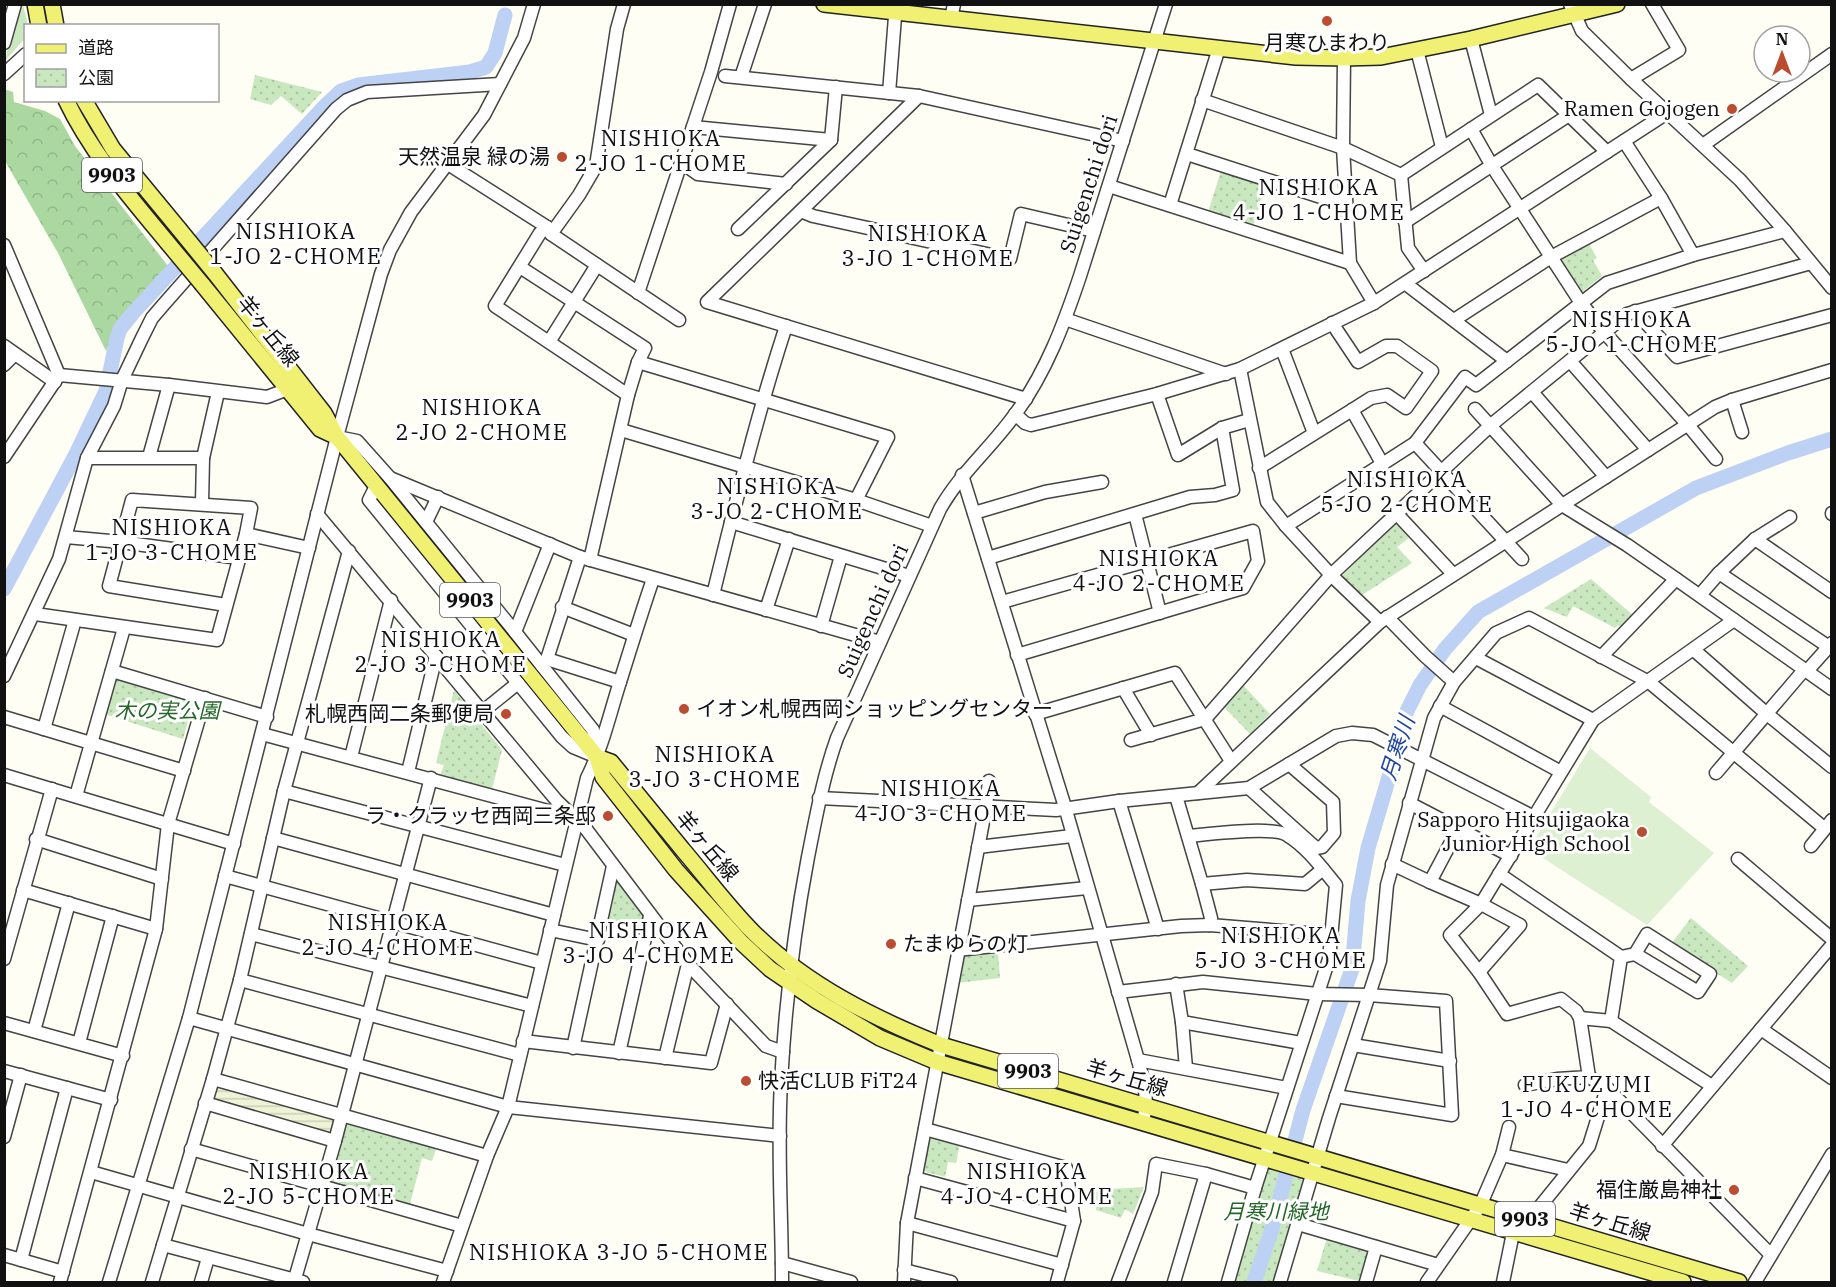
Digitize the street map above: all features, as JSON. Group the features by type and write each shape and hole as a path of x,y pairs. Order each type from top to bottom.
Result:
{"main road":[{"path":"35,4 39,24"},
{"path":"52,4 56,24"},
{"path":"824,4 953,12 1156,41 1296,57 1344,58 1381,57 1417,50 1471,39 1572,10 1617,4"},
{"name":"羊ヶ丘線","path":"67,102 89,143 103,163 320,429 337,437"},
{"name":"羊ヶ丘線","path":"85,102 113,149 214,272 324,413 337,437 383,482 597,757 603,777 683,878 741,942 770,969 880,1038 937,1062 1683,1282"},
{"name":"羊ヶ丘線","path":"597,757 611,762 717,893 755,934 816,983 853,1006 885,1022 940,1045 1739,1282"}],"street":[{"path":"4,43 15,4"},
{"path":"109,1282 189,1018 337,437 381,274 390,250 411,212 484,115 524,38 534,4"},
{"path":"624,4 617,29 596,166 579,195 549,230 540,233 495,306 628,395"},
{"path":"638,293 693,127 730,4"},
{"path":"741,77 765,4"},
{"name":"Suigenchi dori","path":"782,1282 780,1136 783,1052 802,894 826,768 837,738 909,576 950,492 1015,414 1046,362 1065,319 1166,4"},
{"path":"1631,79 1679,50 1652,4"},
{"path":"890,93 896,9"},
{"path":"1572,10 1582,31 1740,180 1811,263 1829,280"},
{"path":"1471,39 1491,115"},
{"path":"1170,205 1219,48"},
{"path":"1417,50 1442,147"},
{"path":"1703,145 1832,54"},
{"path":"4,74 24,56"},
{"path":"1344,58 1343,148 1350,263 1374,303"},
{"path":"725,76 919,96 1123,141"},
{"path":"4,676 59,559 87,458 114,406 120,381 152,318 328,118 347,100 366,92 500,84"},
{"path":"1401,175 1538,85 1607,152"},
{"path":"738,229 831,140 836,87"},
{"path":"919,96 707,302 1026,399"},
{"path":"1202,100 1343,148 1401,175"},
{"path":"1015,414 1031,425 1157,394 1240,369 1374,303 1406,284 1667,113"},
{"path":"1405,222 1569,115"},
{"path":"693,127 831,140"},
{"path":"1471,129 1492,166 1581,303 1716,459"},
{"path":"1624,141 1661,198 1693,255"},
{"path":"1187,154 1346,205"},
{"path":"681,162 698,174 786,184"},
{"path":"448,164 549,230 679,320"},
{"path":"1401,175 1408,248 1424,271"},
{"path":"1109,186 1350,263"},
{"path":"1454,320 1551,257 1661,198"},
{"path":"801,211 813,216 1010,259 1021,214 1094,231"},
{"path":"1286,526 1383,465 1415,442 1465,377 1476,385 1607,283 1693,255 1785,231"},
{"path":"4,245 57,379"},
{"path":"1131,740 1205,719 1331,575 1491,425 1627,314 1811,263"},
{"path":"549,342 597,265"},
{"path":"520,267 645,348 638,362 628,395 621,430 585,558 562,607 545,662"},
{"path":"1406,284 1507,361"},
{"path":"1635,310 1677,357 1832,315"},
{"path":"1065,319 1226,374"},
{"path":"1259,468 1371,398 1387,395 1406,408 1432,371 1397,346 1386,346 1358,362 1332,323"},
{"path":"713,596 762,399 786,326"},
{"path":"4,346 57,379 98,379 169,385 267,397 288,389"},
{"path":"1281,349 1314,433"},
{"path":"4,364 15,354"},
{"path":"1570,361 1648,450"},
{"path":"638,362 888,437 856,500"},
{"path":"1240,369 1267,502 1331,575 1450,679"},
{"path":"1198,793 1383,619 1715,407 1832,370"},
{"path":"4,457 57,379"},
{"path":"149,457 169,385"},
{"path":"202,503 203,458 218,392"},
{"path":"1532,392 1606,477"},
{"path":"1157,394 1178,455 1222,428 1249,420"},
{"path":"1732,400 1742,432"},
{"path":"1475,409 1562,505 1628,545 1832,689"},
{"path":"1352,410 1383,465"},
{"path":"988,558 1190,498 1233,490 1222,428"},
{"path":"621,430 856,500 932,526"},
{"path":"1415,442 1522,559"},
{"path":"87,458 203,458"},
{"path":"962,475 1065,807 1138,1060 1147,1095 1143,1122"},
{"path":"383,482 438,497 585,558 880,642"},
{"path":"383,482 426,522 515,632 545,662 593,730 597,757"},
{"path":"383,482 369,500 567,742 597,757"},
{"path":"974,513 1045,492 1102,482"},
{"path":"426,522 438,497"},
{"path":"35,614 217,640 246,534 250,508 132,500 109,586 226,605"},
{"path":"1396,513 1453,574"},
{"path":"318,514 557,801 576,818 688,964 766,1046 783,1052"},
{"path":"1135,514 1160,613"},
{"path":"1700,595 1719,573 1755,539 1790,517"},
{"path":"730,522 909,576"},
{"path":"1002,602 1253,531 1258,561 1244,588 1017,655"},
{"path":"246,534 309,548"},
{"path":"66,537 238,558"},
{"path":"766,610 789,539"},
{"path":"1755,539 1832,592"},
{"path":"515,632 550,544"},
{"path":"152,1282 240,980 284,791 349,551"},
{"path":"821,626 841,556"},
{"path":"1716,773 1805,670 1830,645 1719,573"},
{"path":"91,1172 308,1234 445,1277 487,1156 508,1107 576,818 653,579"},
{"path":"1601,657 1676,579"},
{"path":"351,757 390,600"},
{"path":"562,607 634,635"},
{"path":"1280,1282 1298,1224 1314,1155 1353,1045 1364,995 1380,961 1387,885 1409,803 1418,758 1450,679 1476,658 1496,633 1529,618 1649,682 1734,752 1828,824 1811,846"},
{"path":"44,729 75,620"},
{"path":"1589,1077 1580,1018 1576,1011 1561,999 1507,1014 1479,972 1450,935 1481,904 1593,720 1734,620"},
{"path":"76,796 124,628"},
{"path":"1694,650 1832,767"},
{"path":"408,772 436,656"},
{"path":"1476,658 1593,720"},
{"path":"545,662 620,682"},
{"path":"112,671 267,717"},
{"path":"1035,714 1175,673 1231,762"},
{"path":"482,712 518,683"},
{"path":"1123,688 1151,735"},
{"path":"4,1255 62,1277 156,929 168,825 205,698"},
{"path":"1440,706 1561,772"},
{"path":"4,717 184,771"},
{"path":"819,798 1056,810 1065,807 1249,788 1336,736 1352,733 1373,735 1384,740 1534,817"},
{"path":"262,734 576,818"},
{"path":"1249,788 1316,848 1323,847 1335,832 1333,802 1289,764"},
{"path":"4,775 234,844"},
{"path":"164,1245 297,1282 431,778"},
{"path":"951,1282 904,1276 907,1223 986,806 988,780"},
{"path":"4,959 36,839 52,789"},
{"path":"284,791 565,865"},
{"path":"1176,796 1211,918 1210,925"},
{"path":"1119,801 1158,929"},
{"path":"1409,803 1511,856"},
{"path":"1430,882 1458,829"},
{"path":"1189,836 1243,831 1285,834 1315,859 1336,885 1329,959 1321,994 1287,1088 1275,1143 1270,1159 1255,1188 1228,1282"},
{"path":"978,847 1072,836"},
{"path":"273,838 554,915"},
{"path":"36,839 162,879"},
{"path":"1738,859 1832,939"},
{"path":"1392,864 1481,904 1520,925 1479,972"},
{"path":"573,1048 613,866"},
{"path":"1202,884 1246,880 1305,884 1323,869"},
{"path":"1499,874 1621,957 1635,954 1698,992 1710,974 1647,934 1635,954"},
{"path":"225,876 542,963"},
{"path":"968,900 1087,888"},
{"path":"23,890 156,929"},
{"path":"34,1031 69,903"},
{"path":"79,1043 113,916"},
{"path":"619,1053 650,916"},
{"path":"957,950 1210,925 1332,935"},
{"path":"550,930 598,940"},
{"path":"251,934 532,1006"},
{"path":"1662,1146 1831,946"},
{"path":"1611,1021 1621,957"},
{"path":"665,1058 688,964"},
{"path":"240,980 520,1054"},
{"path":"1118,992 1203,982 1321,994 1446,1001 1452,1115 1336,1096"},
{"path":"1176,984 1186,1068"},
{"path":"523,1041 711,1063 727,1004"},
{"path":"189,1018 508,1107 780,1136"},
{"path":"1580,1018 1611,1021 1712,1086"},
{"path":"1182,1022 1302,1043"},
{"path":"4,1023 123,1056"},
{"path":"1761,1029 1832,1078"},
{"path":"1353,1045 1450,1061"},
{"path":"1138,1060 1287,1088"},
{"path":"4,1071 111,1100"},
{"path":"4,1137 21,1075"},
{"path":"1525,1085 1589,1077 1607,1088 1771,1255"},
{"path":"213,1079 487,1156"},
{"path":"21,1260 67,1088"},
{"path":"1529,1220 1589,1146 1607,1088"},
{"path":"205,1103 335,1140"},
{"path":"1427,1282 1480,1206 1502,1155 1509,1127"},
{"path":"925,1129 1066,1168 1074,1221 1057,1282"},
{"path":"191,1149 462,1226"},
{"path":"1755,1282 1832,1154"},
{"path":"1502,1155 1568,1170"},
{"path":"1118,1282 1152,1192 1156,1164 1206,1174 1255,1188"},
{"path":"1174,1282 1206,1174"},
{"path":"915,1178 1074,1221"},
{"path":"907,1223 1062,1265"},
{"path":"1298,1224 1438,1265"},
{"path":"1503,1282 1513,1233"},
{"path":"1366,1282 1376,1247"},
{"path":"201,1282 208,1258"},
{"path":"782,1263 851,1282"}],"green space":[{"path":"18,5 23,5 28,24 24,24 24,39 5,61"},
{"path":"255,75 322,92 302,114 281,96 271,105 250,99"},
{"path":"4,89 13,92 14,102 45,111 60,119 75,146 168,266 120,318 106,351 58,253 5,161"},
{"path":"1221,171 1266,185 1253,226 1208,212"},
{"path":"1589,244 1597,258 1593,260 1602,276 1582,292 1578,290 1559,262 1560,258"},
{"path":"1393,523 1397,524 1409,538 1397,547 1412,563 1362,595 1342,576"},
{"path":"1591,579 1634,616 1621,628 1618,625 1615,628 1573,606 1567,617 1544,608"},
{"name":"木の実公園","path":"112,677 194,700 183,739 101,713"},
{"path":"1243,685 1270,714 1250,734 1224,707"},
{"path":"454,690 502,750 492,789 440,775 444,765 436,763"},
{"path":"1590,748 1651,797 1649,802 1714,853 1647,925 1529,849"},
{"path":"614,873 644,911 641,931 606,924"},
{"path":"1691,918 1748,966 1732,983 1671,944"},
{"path":"998,951 1000,978 957,983 962,958 965,955"},
{"path":"216,1085 338,1117 333,1134 211,1100"},
{"path":"344,1120 437,1146 432,1161 422,1158 409,1208 326,1184"},
{"path":"933,1135 960,1142 956,1163 948,1162 945,1177 926,1172 924,1169 930,1137"},
{"name":"月寒川緑地","path":"1268,1167 1307,1179 1277,1282 1234,1282"},
{"path":"1144,1187 1133,1214 1125,1209 1121,1218 1096,1210 1095,1190"},
{"path":"1328,1234 1370,1250 1363,1282 1317,1271"}],"waterway":[{"path":"4,589 76,454 106,391 120,329 133,313 341,91 358,85 470,72 486,67 495,53 505,15"},
{"name":"月寒川","path":"1254,1282 1271,1232 1303,1110 1352,969 1358,901 1368,848 1404,717 1420,685 1445,649 1478,612 1696,488 1832,439"}],"place":[{"name":"月寒ひまわり","path":"1327,21"},
{"name":"Ramen Gojogen","path":"1732,109"},
{"name":"天然温泉 緑の湯","path":"562,157"},
{"name":"イオン札幌西岡ショッピングセンター","path":"684,709"},
{"name":"札幌西岡二条郵便局","path":"506,714"},
{"name":"ラ・クラッセ西岡三条邸","path":"608,816"},
{"name":"Sapporo Hitsujigaoka Junior High School","path":"1642,832"},
{"name":"たまゆらの灯","path":"891,944"},
{"name":"快活CLUB FiT24","path":"746,1081"},
{"name":"福住厳島神社","path":"1734,1190"}],"district":[{"name":"NISHIOKA 2-JO 1-CHOME","path":"661,150"},
{"name":"NISHIOKA 4-JO 1-CHOME","path":"1319,200"},
{"name":"NISHIOKA 1-JO 2-CHOME","path":"296,244"},
{"name":"NISHIOKA 3-JO 1-CHOME","path":"928,246"},
{"name":"NISHIOKA 5-JO 1-CHOME","path":"1632,332"},
{"name":"NISHIOKA 2-JO 2-CHOME","path":"482,420"},
{"name":"NISHIOKA 5-JO 2-CHOME","path":"1407,492"},
{"name":"NISHIOKA 3-JO 2-CHOME","path":"777,498"},
{"name":"NISHIOKA 1-JO 3-CHOME","path":"172,540"},
{"name":"NISHIOKA 4-JO 2-CHOME","path":"1159,570"},
{"name":"NISHIOKA 2-JO 3-CHOME","path":"441,652"},
{"name":"NISHIOKA 3-JO 3-CHOME","path":"715,766"},
{"name":"NISHIOKA 4-JO 3-CHOME","path":"941,800"},
{"name":"NISHIOKA 2-JO 4-CHOME","path":"388,934"},
{"name":"NISHIOKA 3-JO 4-CHOME","path":"649,942"},
{"name":"NISHIOKA 5-JO 3-CHOME","path":"1281,948"},
{"name":"FUKUZUMI 1-JO 4-CHOME","path":"1587,1096"},
{"name":"NISHIOKA 2-JO 5-CHOME","path":"309,1184"},
{"name":"NISHIOKA 4-JO 4-CHOME","path":"1027,1184"},
{"name":"NISHIOKA 3-JO 5-CHOME","path":"619,1252"}]}
